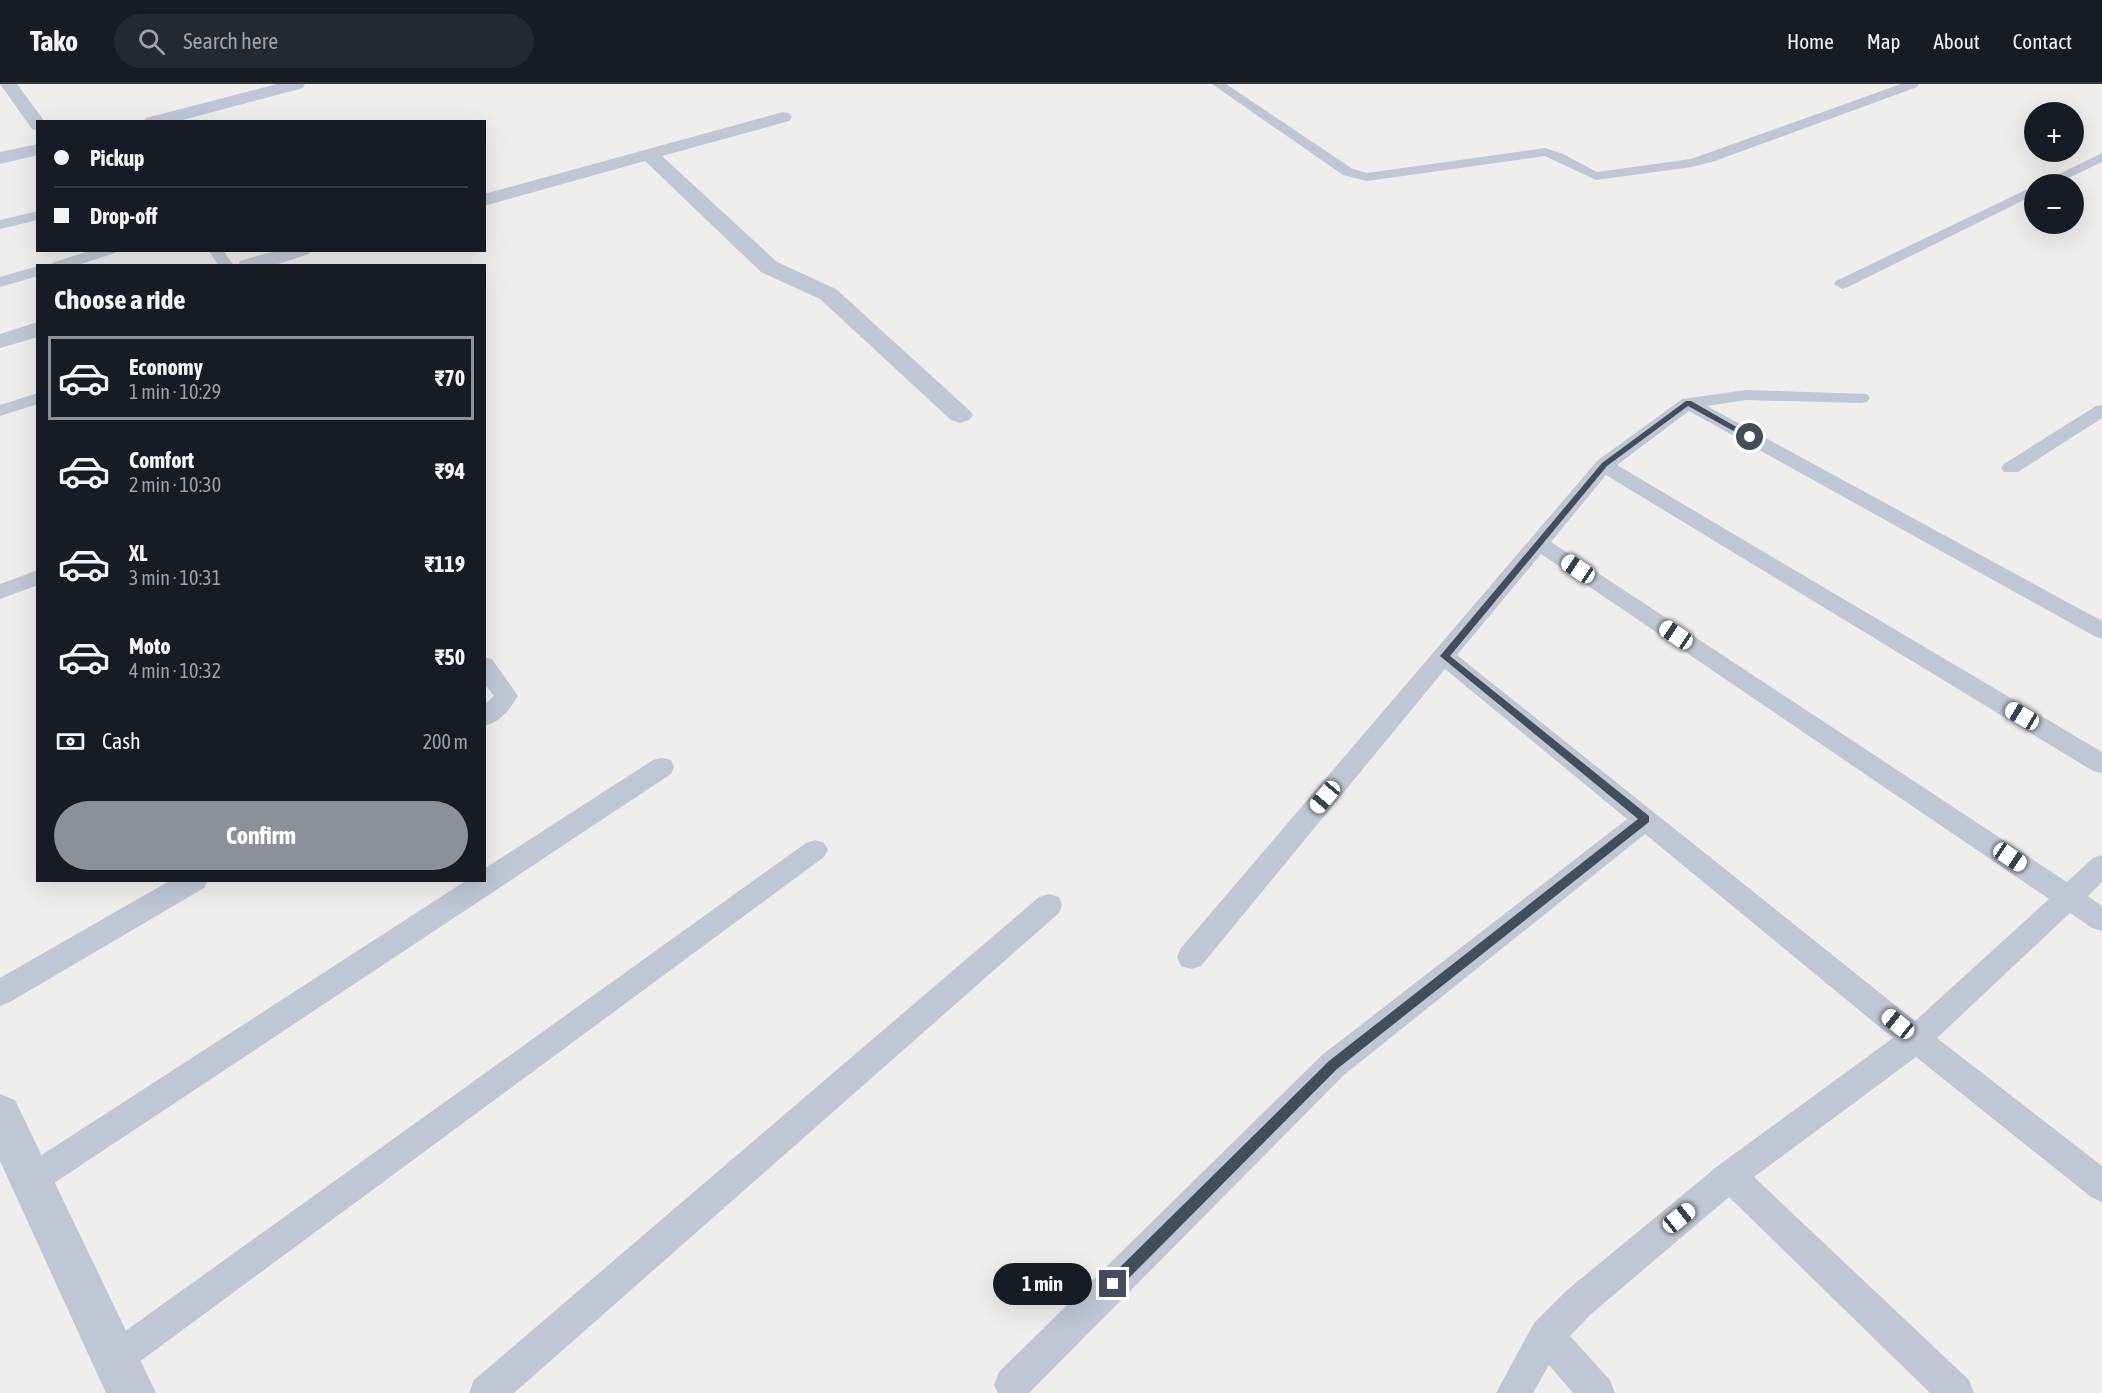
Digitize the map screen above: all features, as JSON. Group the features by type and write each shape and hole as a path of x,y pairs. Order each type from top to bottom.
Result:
{"street":[{"path":"160,120 297,84"},
{"path":"8,92 36,123"},
{"path":"486,199 783,117"},
{"path":"0,158 36,149"},
{"path":"648,154 769,267 828,294 960,415"},
{"path":"255,264 295,252"},
{"path":"0,341 36,330"},
{"path":"0,1114 123,1376"}],"lane":[{"path":"1218,84 1348,172 1367,177 1545,152 1564,158 1596,176 1692,163 1913,84"},
{"path":"2067,174 2102,157"},
{"path":"1842,284 2024,195"},
{"path":"0,225 36,216"},
{"path":"64,264 103,252"},
{"path":"0,282 36,272"},
{"path":"1191,957 1604,465 1688,403 1746,396 1861,398"},
{"path":"0,411 36,399"},
{"path":"1688,403 2102,631"},
{"path":"2011,468 2102,410"},
{"path":"1604,465 2102,764"},
{"path":"1539,543 2102,920"},
{"path":"0,592 36,579"},
{"path":"1444,656 1916,1039 2102,1186"},
{"path":"486,667 506,696 500,706 486,716"},
{"path":"486,881 662,766"},
{"path":"1012,1385 1333,1065 1646,819"},
{"path":"123,1376 815,850"},
{"path":"1514,1393 1546,1335 1578,1303 1730,1176 1916,1039 2102,866"},
{"path":"0,993 192,882"},
{"path":"31,1180 485,882"},
{"path":"487,1393 1049,905"},
{"path":"1730,1176 1956,1393"},
{"path":"1546,1335 1597,1393"}],"route":[{"path":"1113,1284 1333,1065 1646,819 1444,656 1604,465 1672,413 1688,403 1750,437"}]}
